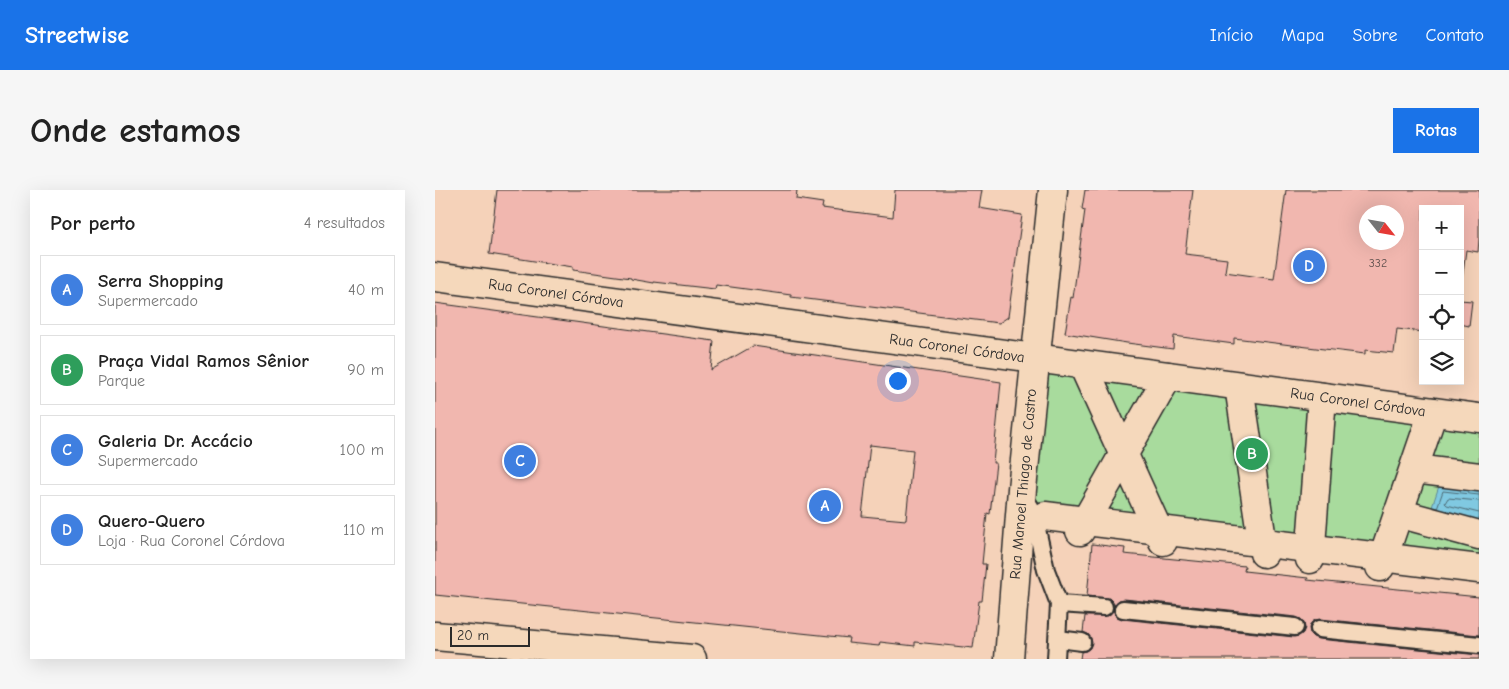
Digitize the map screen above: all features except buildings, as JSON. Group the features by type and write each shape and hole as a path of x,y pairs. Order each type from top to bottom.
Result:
{"street":[{"name":"Rua Manoel Thiago de Castro","path":"1009,659 1021,489 1053,190"},
{"name":"Rua Coronel Córdova","path":"435,277 1479,418"},
{"path":"1083,364 1161,536"},
{"path":"1084,526 1168,376"},
{"path":"1239,386 1263,548"},
{"path":"1310,554 1322,397"},
{"path":"1382,562 1433,412"},
{"path":"1414,468 1479,476"},
{"path":"1398,513 1479,535"},
{"path":"1045,516 1084,526 1161,536 1382,562 1479,569"},
{"path":"435,636 692,659"}],"lane":[{"path":"1021,489 1034,516 1046,570 1059,604 1056,659"},
{"path":"1059,604 1105,607"},
{"path":"1123,609 1295,627"},
{"path":"1319,629 1479,645"},
{"path":"1058,639 1082,642"}],"green space":[{"path":"1034,358 1479,419 1479,579 1056,528 1022,489"}],"water":[{"path":"1439,486 1479,490 1479,524 1430,513"}],"place":[{"name":"Quero-Quero","path":"1309,266"},
{"name":"Praça Vidal Ramos Sênior","path":"1252,454"},
{"name":"Galeria Dr. Accácio","path":"520,461"},
{"name":"Serra Shopping","path":"825,506"}]}
